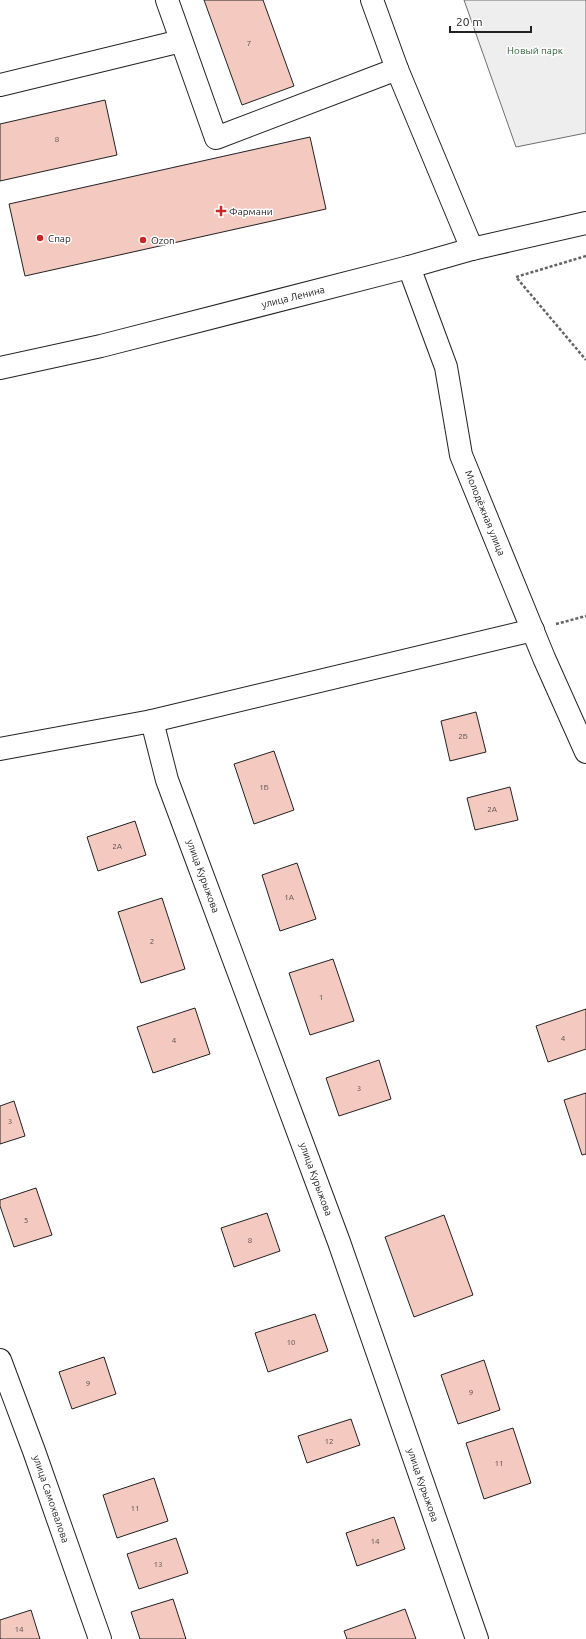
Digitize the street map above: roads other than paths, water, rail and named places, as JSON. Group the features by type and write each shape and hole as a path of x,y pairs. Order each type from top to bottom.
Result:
{"street":[{"path":"167,0 216,138 397,69"},
{"path":"372,0 397,69 472,249"},
{"path":"0,85 181,41"},
{"name":"улица Ленина","path":"0,368 101,346 409,267 472,249 586,223"},
{"name":"Молодёжная улица","path":"409,267 446,367 461,454 533,630 586,752"},
{"path":"0,749 152,721 533,630"},
{"name":"улица Курыжова","path":"152,721 167,780 339,1242 477,1639"},
{"name":"улица Самохвалова","path":"0,1360 34,1451 100,1639"}],"place":[{"name":"Фармани","path":"221,211"},
{"name":"Спар","path":"40,238"},
{"name":"Ozon","path":"143,240"}],"park label":[{"name":"Новый парк","path":"535,50"}]}
